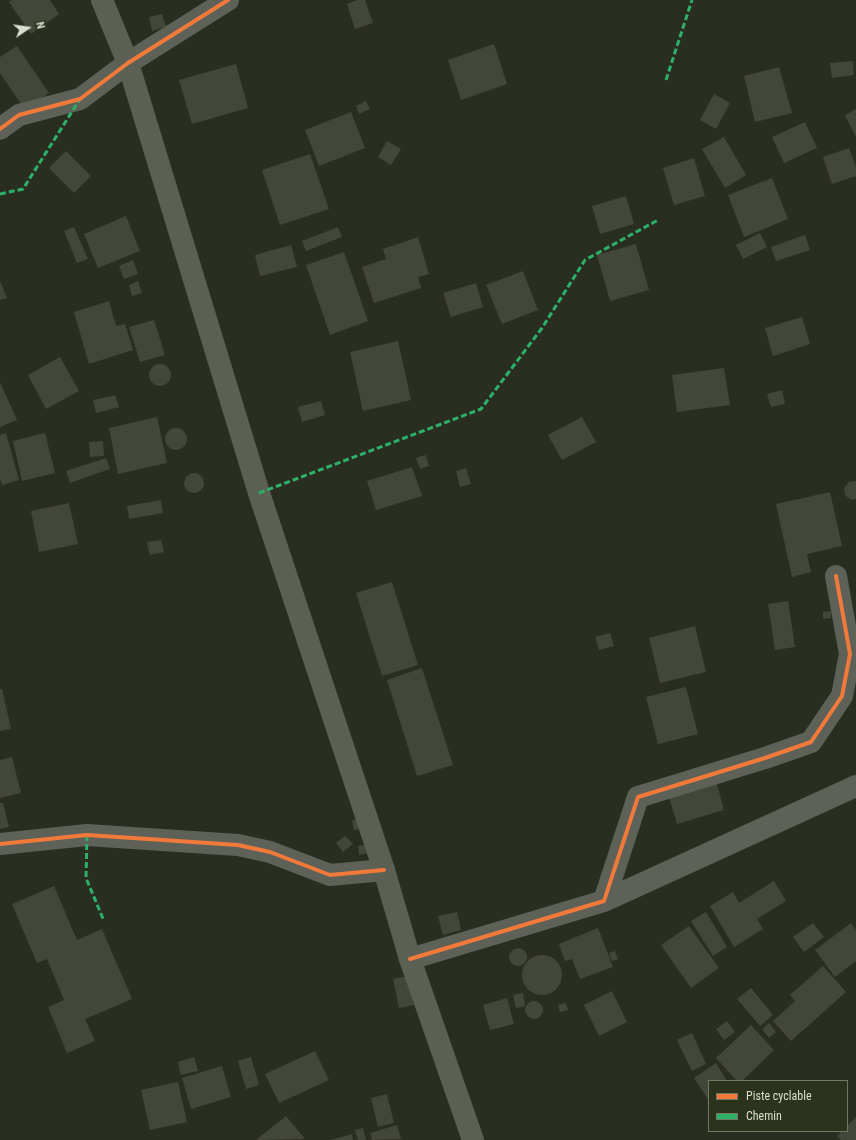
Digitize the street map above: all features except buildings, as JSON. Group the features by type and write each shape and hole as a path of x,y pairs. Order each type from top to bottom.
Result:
{"main road":[{"path":"102,0 128,63 259,493 384,870 410,959 473,1140"}],"street":[{"path":"0,129 19,115 80,99 128,63 228,0"},
{"path":"604,901 638,797 765,758 811,742 842,696 850,654 836,576"},
{"path":"410,959 604,901 856,786"},
{"path":"0,844 87,834 238,844 270,852 330,875 384,870"}],"marked path":[{"path":"666,80 692,0"},
{"path":"0,194 23,189 80,99"},
{"path":"259,493 481,409 542,328 585,260 658,220"},
{"path":"87,835 86,878 104,921"}],"cycle path":[{"path":"0,129 19,115 80,99 128,63 228,0"},
{"path":"410,959 604,901 638,797 765,758 811,742 842,696 850,654 836,576"},
{"path":"0,844 87,835 238,845 270,852 330,875 384,870"}]}
